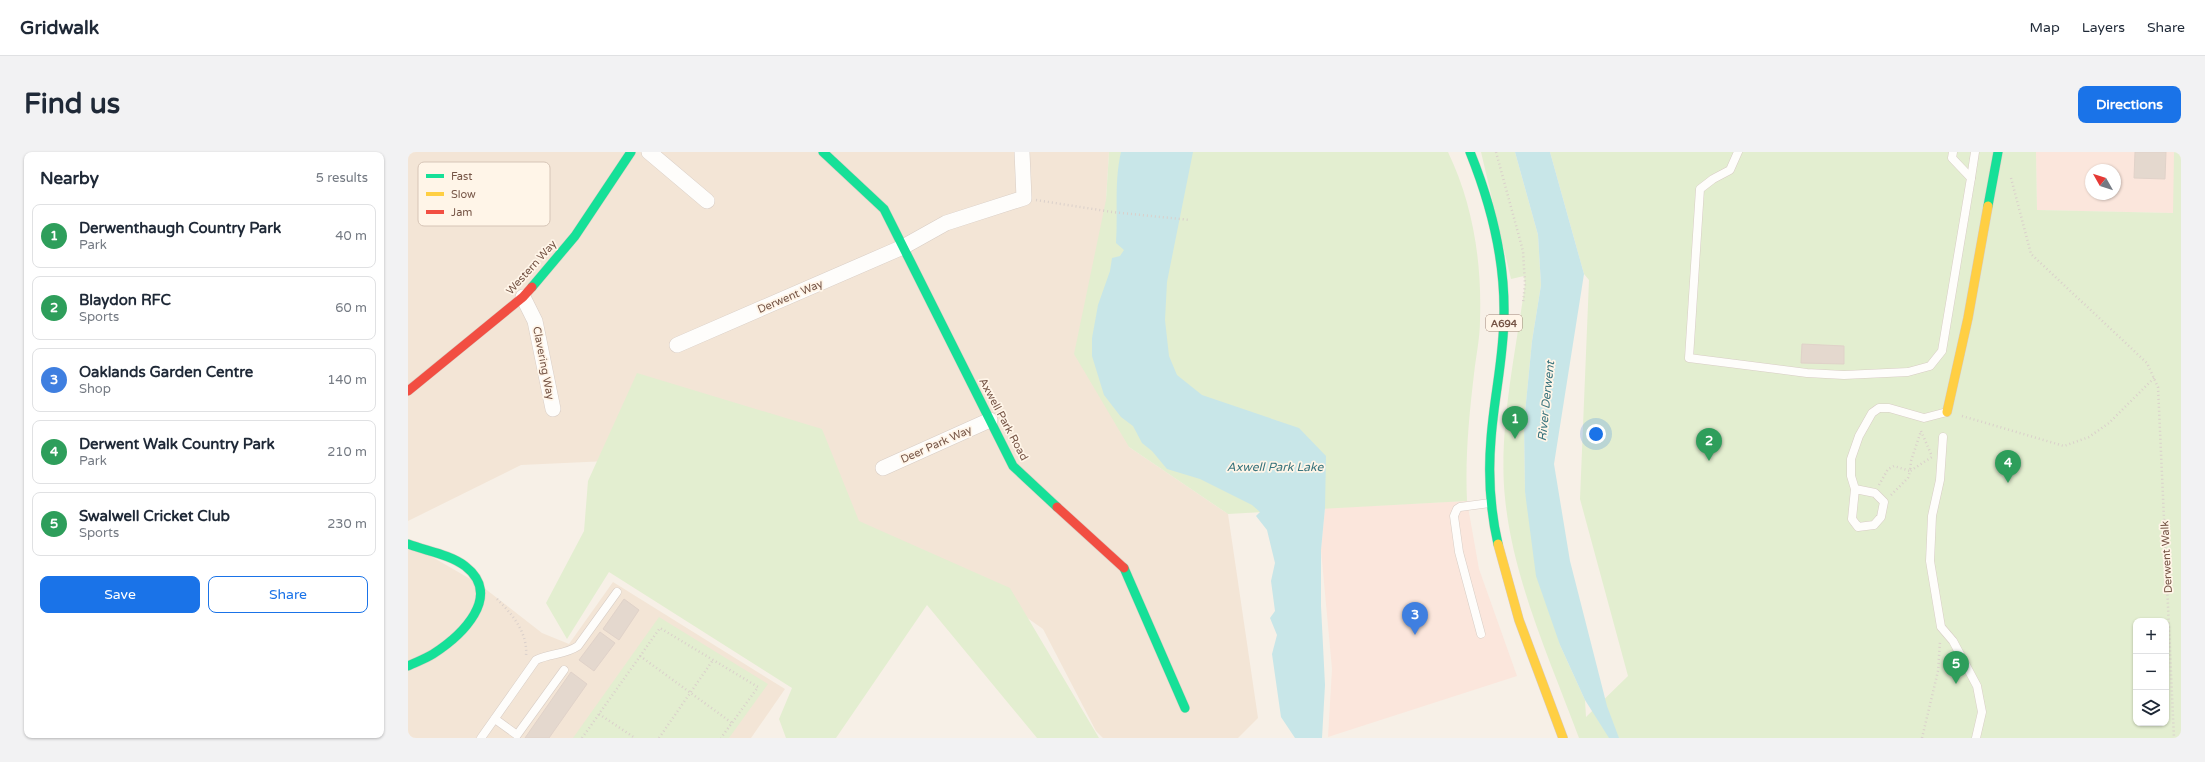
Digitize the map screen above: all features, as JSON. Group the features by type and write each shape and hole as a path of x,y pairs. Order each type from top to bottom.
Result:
{"street":[{"name":"Western Way","path":"408,391 523,297 575,236 632,152"},
{"path":"649,152 707,201"},
{"name":"Axwell Park Road","path":"823,152 884,209 1013,466 1125,569 1185,708"},
{"path":"1022,152 1024,198"},
{"name":"A694","path":"1470,152 1483,186 1496,239 1504,306 1503,339 1490,438 1491,503 1498,546 1508,587 1562,738"},
{"path":"1947,412 1968,318 1998,152"},
{"name":"Derwent Way","path":"677,345 903,247 946,223 1024,198"},
{"name":"Clavering Way","path":"523,297 535,321 553,409"},
{"name":"Deer Park Way","path":"883,468 990,420"},
{"path":"408,544 465,566 474,574 479,584 481,594 479,605 473,617 455,637 432,655 408,666"}],"lane":[{"path":"1738,152 1730,170 1713,179 1700,189 1689,358 1807,373 1844,375 1908,372 1930,366 1942,351 1972,178 1974,152"},
{"path":"1953,152 1952,158 1972,178"},
{"path":"1855,489 1875,493 1884,502 1884,510 1878,522 1874,525 1858,527 1852,519 1855,489 1851,476 1851,459 1859,436 1872,413 1879,408 1888,408 1924,418 1947,412"},
{"path":"1943,437 1940,454 1940,480 1932,516 1930,561 1941,627 1953,641 1977,686 1982,712 1976,738"},
{"path":"1481,634 1459,552 1454,516 1457,509 1460,507 1491,503"},
{"path":"481,738 536,660 547,655 569,652 578,646 617,592"},
{"path":"495,719 516,736 564,670"}],"path":[{"path":"1496,152 1523,251 1525,284 1522,307"},
{"name":"Derwent Walk","path":"2010,174 2031,254 2147,363 2158,387 2174,738"},
{"path":"1024,198 1112,212 1190,220"},
{"path":"1947,412 2004,427 2064,446 2089,437 2108,423 2154,377"},
{"path":"1884,502 1903,484 1910,471 1911,461 1924,418"},
{"path":"1921,431 1932,457"},
{"path":"1884,476 1888,469 1894,466 1910,471 1932,457 1940,454"},
{"path":"479,584 505,607 520,626 527,647 524,677"},
{"path":"1922,738 1938,671 1941,627"},
{"path":"582,738 660,628 758,687 721,738"},
{"path":"640,656 732,723"},
{"path":"659,738 713,660"},
{"path":"599,714 635,738"}],"shaded area":[{"path":"408,152 1109,152 1106,200 1129,447 1228,514 1258,718 1238,738 1103,738 1096,731 1043,629 956,568 608,461 521,465 408,521"},
{"path":"2036,152 2174,152 2174,213 2037,210"},
{"path":"1467,501 1479,569 1517,676 1328,737 1332,669 1321,550 1325,508"},
{"path":"408,543 479,584 542,633 569,644 613,582 785,689 751,738 408,738"}],"green space":[{"path":"1109,152 1448,152 1457,172 1470,213 1479,277 1480,327 1468,437 1467,501 1228,514 1129,447 1074,354 1106,200"},
{"path":"1481,152 1515,152 1538,235 1541,285 1532,341 1524,423 1525,492 1560,645 1585,700 1586,717 1628,676 1580,499 1589,280 1584,274 1550,152 2036,152 2037,210 2173,213 2174,152 2181,152 2181,738 1579,738 1534,620 1516,559 1509,529 1505,498 1503,472 1506,419 1525,284 1524,276 1511,279"},
{"path":"637,373 822,429 859,521 1010,588 1099,738 1037,738 927,605 836,738 786,738 779,719 792,688 609,572 567,639 546,603 584,531 588,481"},
{"path":"659,617 768,684 729,738 573,738"}],"water":[{"name":"Axwell Park Lake","path":"1121,152 1193,152 1167,282 1165,320 1169,356 1177,375 1202,395 1299,428 1326,456 1325,508 1321,550 1321,606 1325,685 1322,738 1295,738 1281,717 1272,654 1277,635 1270,618 1275,611 1271,581 1275,563 1267,530 1256,516 1260,512 1252,505 1200,479 1167,469 1152,451 1142,443 1133,426 1121,417 1104,395 1092,356 1092,338 1098,305 1110,271 1112,258 1120,256 1124,250 1116,243 1117,186"},
{"name":"River Derwent","path":"1515,152 1550,152 1584,274 1554,464 1570,561 1607,706 1619,738 1609,738 1585,700 1560,645 1536,576 1525,492 1524,423 1532,341 1541,285 1538,235"}],"building":[{"path":"2135,152 2166,152 2165,179 2134,178"},
{"path":"1802,344 1844,346 1844,364 1801,363"},
{"path":"624,599 639,610 619,640 603,629"},
{"path":"600,632 615,643 594,671 579,660"},
{"path":"571,672 587,684 549,738 525,738"}],"traffic: fast":[{"path":"532,287 575,236 631,152"},
{"path":"823,152 884,209 1013,466 1057,507"},
{"path":"1470,152 1490,211 1499,252 1504,294 1504,330 1492,423 1490,452 1491,505 1498,544"},
{"path":"1988,206 1998,152"},
{"path":"408,544 452,558 459,562 476,578 480,590 479,602 474,614 466,626 455,637 433,654 408,666"},
{"path":"1124,568 1185,708"}],"traffic: slow":[{"path":"1947,412 1968,318 1988,206"},
{"path":"1498,544 1519,620 1563,738"}],"traffic: jam":[{"path":"408,391 523,297 532,287"},
{"path":"1057,507 1124,568"}],"place":[{"name":"Derwenthaugh Country Park","path":"1515,439"},
{"name":"Blaydon RFC","path":"1709,461"},
{"name":"Derwent Walk Country Park","path":"2008,483"},
{"name":"Oaklands Garden Centre","path":"1415,635"},
{"name":"Swalwell Cricket Club","path":"1956,684"}]}
